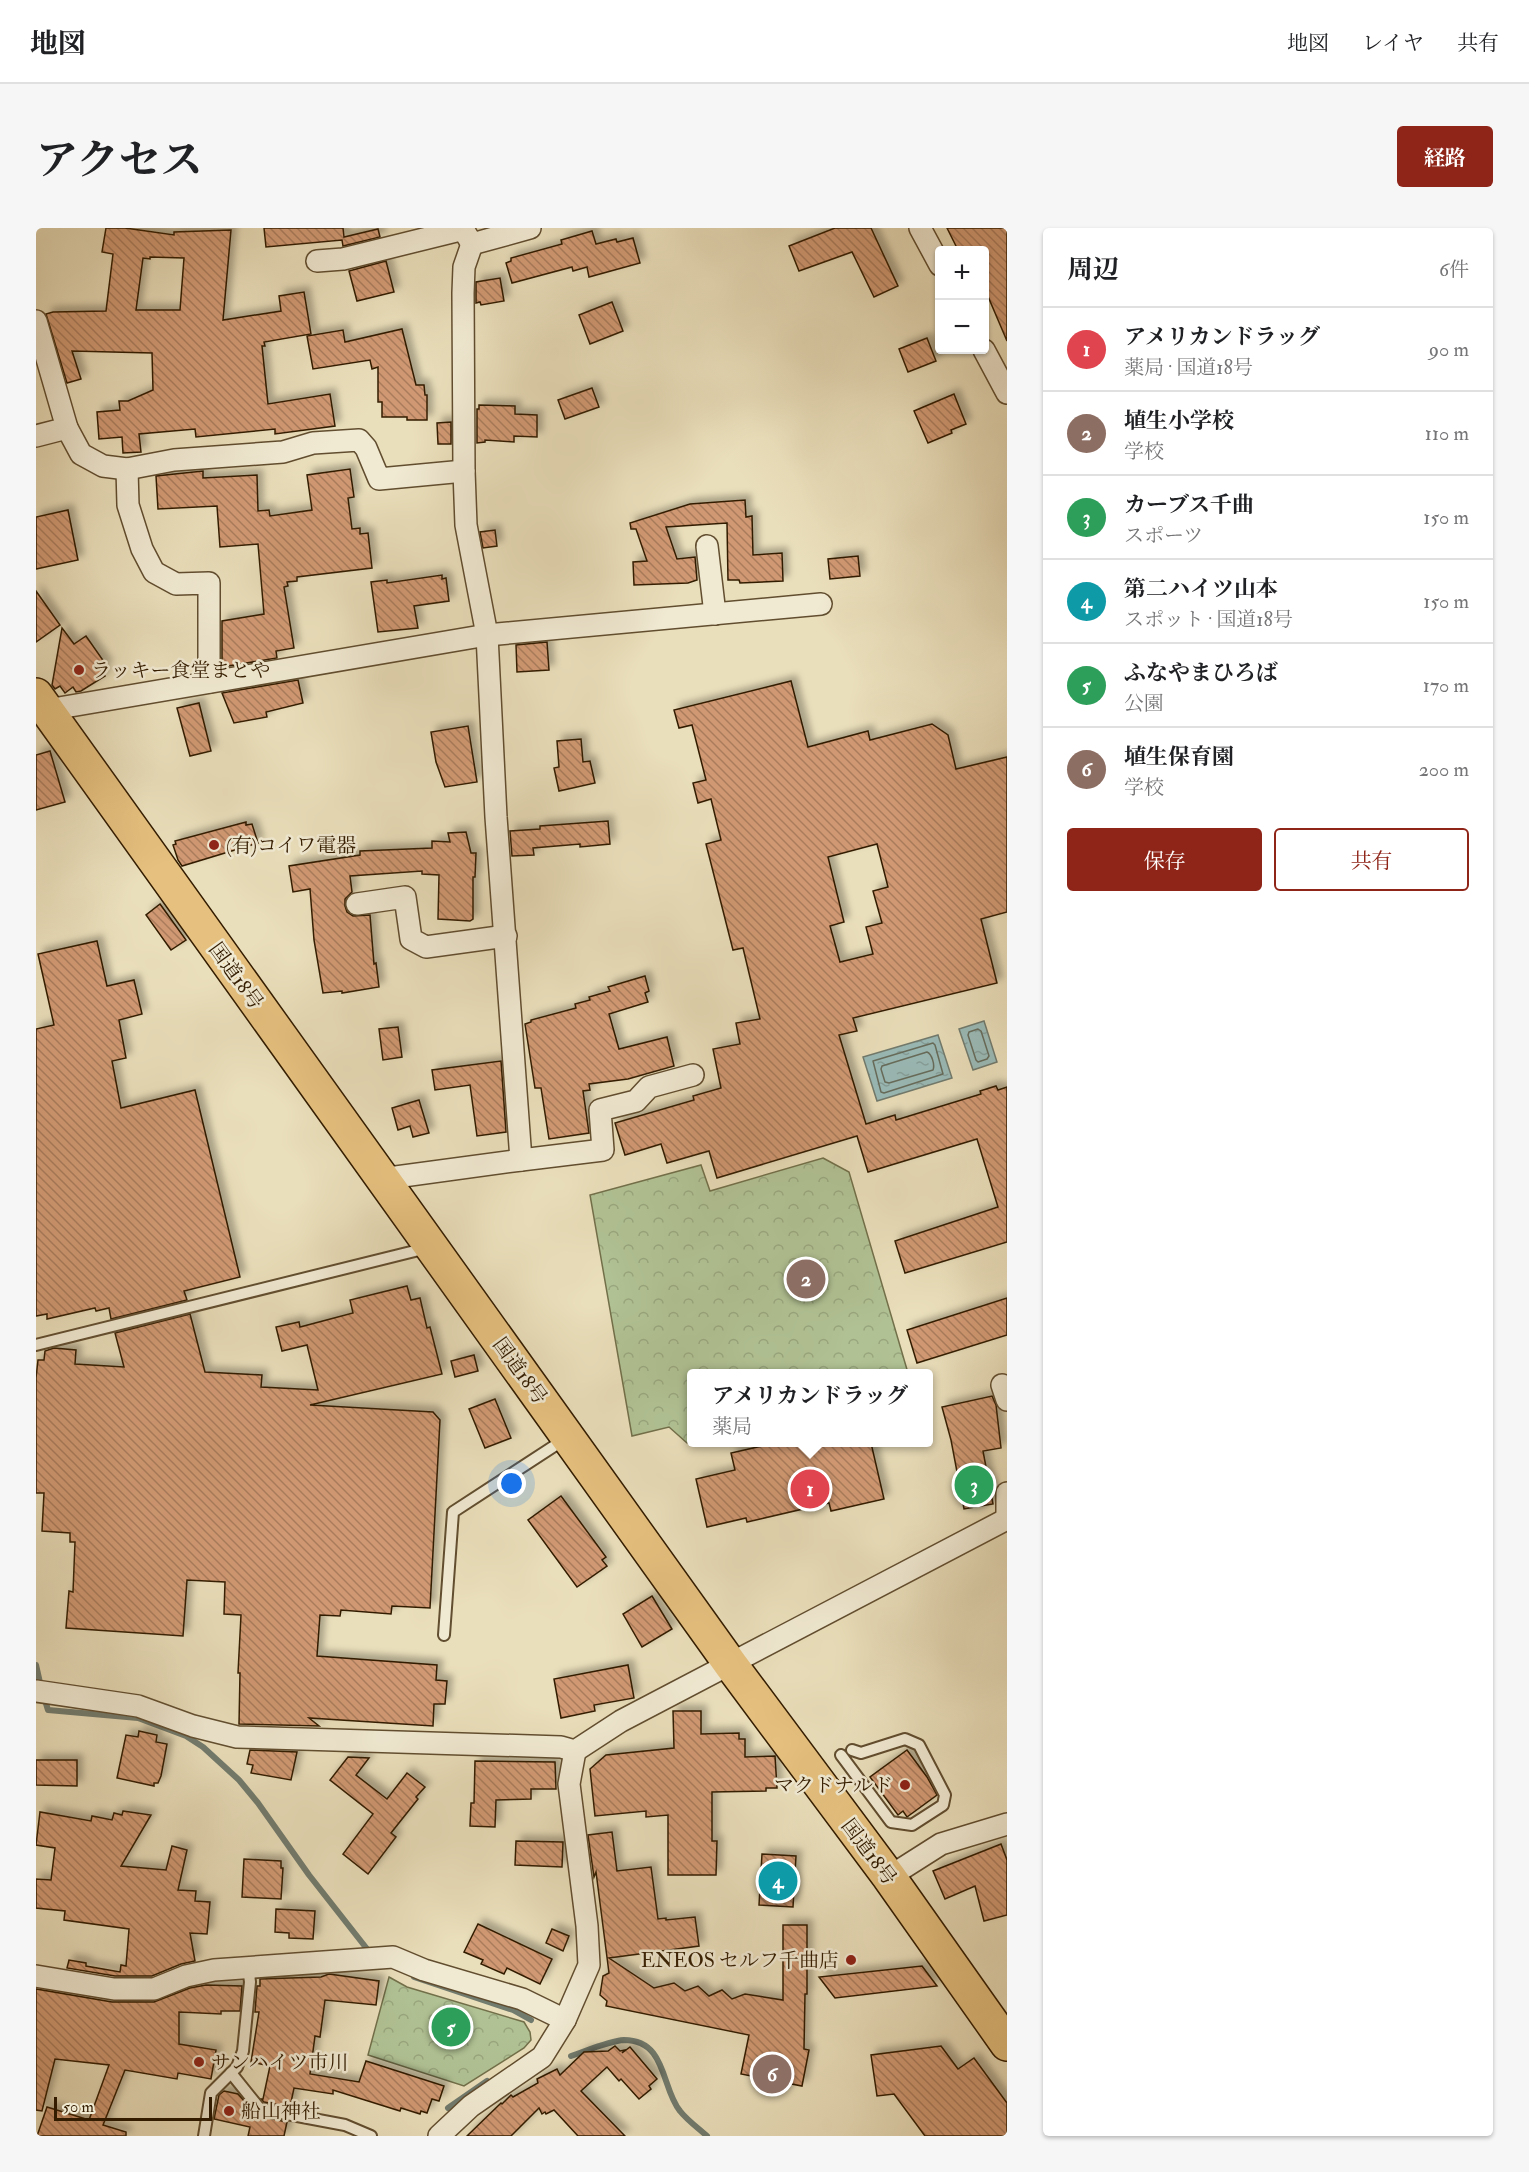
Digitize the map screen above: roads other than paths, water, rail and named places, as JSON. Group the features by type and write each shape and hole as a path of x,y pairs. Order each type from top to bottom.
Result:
{"highway":[{"name":"国道18号","path":"41,703 731,1665 889,1877 1007,2044"}],"street":[{"path":"317,261 466,234 530,228"},
{"path":"920,228 935,257"},
{"path":"466,234 463,293 466,525 487,635 496,817 521,1160"},
{"path":"36,321 67,428 81,454 102,466 127,469 174,460 283,452 313,443 359,440 366,448 379,479 464,471"},
{"path":"986,354 1007,393"},
{"path":"36,436 67,428"},
{"path":"127,469 128,505 142,549 154,572 176,584 209,584 209,682"},
{"path":"707,546 715,614"},
{"path":"41,703 209,682 487,635 821,604"},
{"path":"357,904 405,897 411,939 426,947 506,936"},
{"path":"381,1179 603,1150 600,1110 636,1101 649,1087 693,1076"},
{"path":"43,1692 138,1706 193,1726 237,1737 561,1748 575,1751 621,1721 1007,1519 1007,1493"},
{"path":"439,2136 471,2106 543,2057 565,2020 589,1965 587,1926 569,1784 575,1751"},
{"path":"889,1877 941,1844 1007,1824"},
{"path":"36,1976 114,1989 154,1989 186,1976 214,1970 393,1957 424,1970 522,1999 565,2020"}],"lane":[{"path":"36,1345 430,1247"},
{"path":"444,1635 453,1512 567,1437"},
{"path":"841,1755 891,1822 912,1825 943,1805 945,1795 919,1745 905,1739 861,1753 852,1750"},
{"path":"204,2136 211,2093 237,2067 243,2051 250,1982 248,1967"},
{"path":"231,2073 260,2109 345,2125 371,2136"}],"water":[{"path":"984,1021 997,1062 973,1070 959,1029"},
{"path":"938,1035 952,1078 877,1101 863,1057"}],"waterway":[{"path":"36,1665 41,1687"},
{"path":"44,1697 48,1710 138,1718 186,1736 203,1747 239,1780 258,1803 309,1875 371,1954"},
{"path":"414,1977 513,2010 531,2020"},
{"path":"571,2056 618,2041 638,2042 656,2056 680,2111 707,2136"},
{"path":"448,2108 487,2081"}],"place":[{"name":"ラッキー食堂まとや","path":"79,670"},
{"name":"(有)コイワ電器","path":"214,845"},
{"name":"埴生小学校","path":"806,1279"},
{"name":"カーブス千曲","path":"974,1485"},
{"name":"アメリカンドラッグ","path":"810,1489"},
{"name":"マクドナルド","path":"905,1785"},
{"name":"第二ハイツ山本","path":"778,1881"},
{"name":"ENEOS セルフ千曲店","path":"851,1960"},
{"name":"ふなやまひろば","path":"451,2027"},
{"name":"サンハイツ市川","path":"199,2062"},
{"name":"埴生保育園","path":"772,2074"},
{"name":"船山神社","path":"229,2111"}]}
